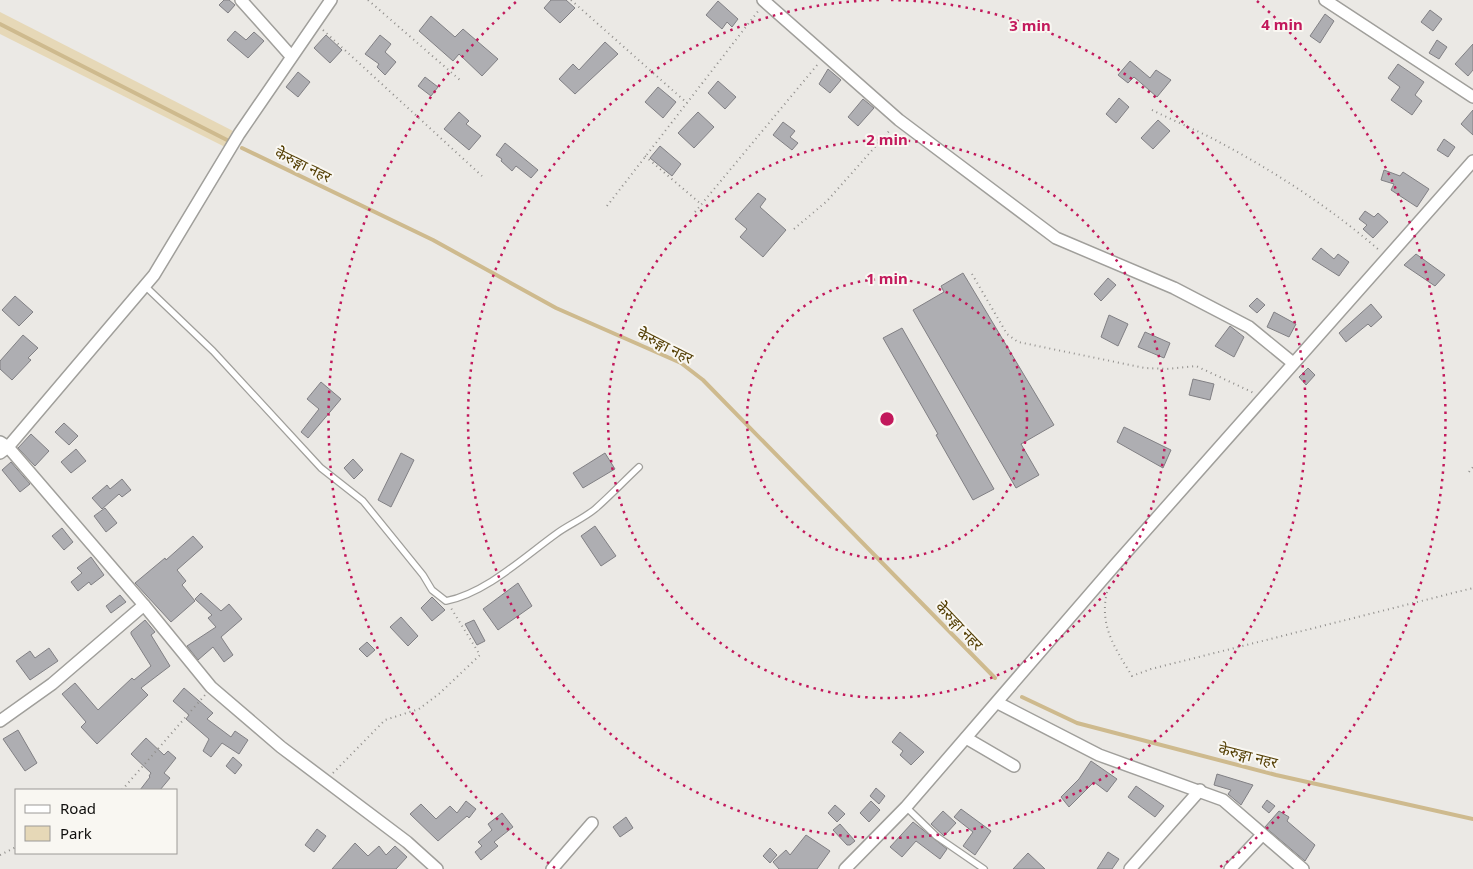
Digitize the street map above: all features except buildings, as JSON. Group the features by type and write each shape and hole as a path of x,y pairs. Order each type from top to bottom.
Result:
{"street":[{"path":"241,0 291,56"},
{"path":"331,0 314,22 239,134 154,275 3,447 144,604 211,687 324,782 408,842 437,869"},
{"path":"1325,0 1473,97"},
{"path":"764,1 899,120 1056,238 1174,288 1249,327 1293,363"},
{"path":"845,869 906,808 1115,565 1473,161"},
{"path":"0,721 52,684 144,604"},
{"path":"998,703 1099,756 1132,769 1200,790 1223,800 1303,869"},
{"path":"966,738 1014,766"},
{"path":"1130,869 1200,790"},
{"path":"552,869 592,822"},
{"path":"1230,869 1262,834"}],"lane":[{"path":"145,286 213,351 321,468 363,501 423,575 432,590 448,600 488,582 526,558 556,534 593,510 639,467"},
{"path":"906,808 936,836 984,869"}],"path":[{"path":"368,0 460,80"},
{"path":"571,0 687,103"},
{"path":"607,206 764,1"},
{"path":"314,22 482,176"},
{"path":"695,212 825,55"},
{"path":"1152,110 1220,142 1298,189 1359,233 1387,257"},
{"path":"794,229 827,201 899,120"},
{"path":"644,156 702,205"},
{"path":"972,274 1007,334 1018,342 1145,368 1168,369 1196,366 1263,397"},
{"path":"1469,472 1473,467"},
{"path":"1108,588 1104,617 1110,640 1132,676 1150,669 1473,588"},
{"path":"324,782 385,720 419,709 440,693 480,655 452,612 448,600"},
{"path":"123,789 211,687"},
{"path":"0,855 15,848"}],"green space":[{"path":"0,12 239,134 231,150 0,34"}],"waterway":[{"name":"केेरुङ्गा नहर","path":"0,24 227,140"},
{"name":"केेरुङ्गा नहर","path":"242,148 433,240 556,308 681,363 703,380 995,678"},
{"name":"केरुङ्गा नहर","path":"1022,697 1077,723 1276,775 1473,819"}]}
